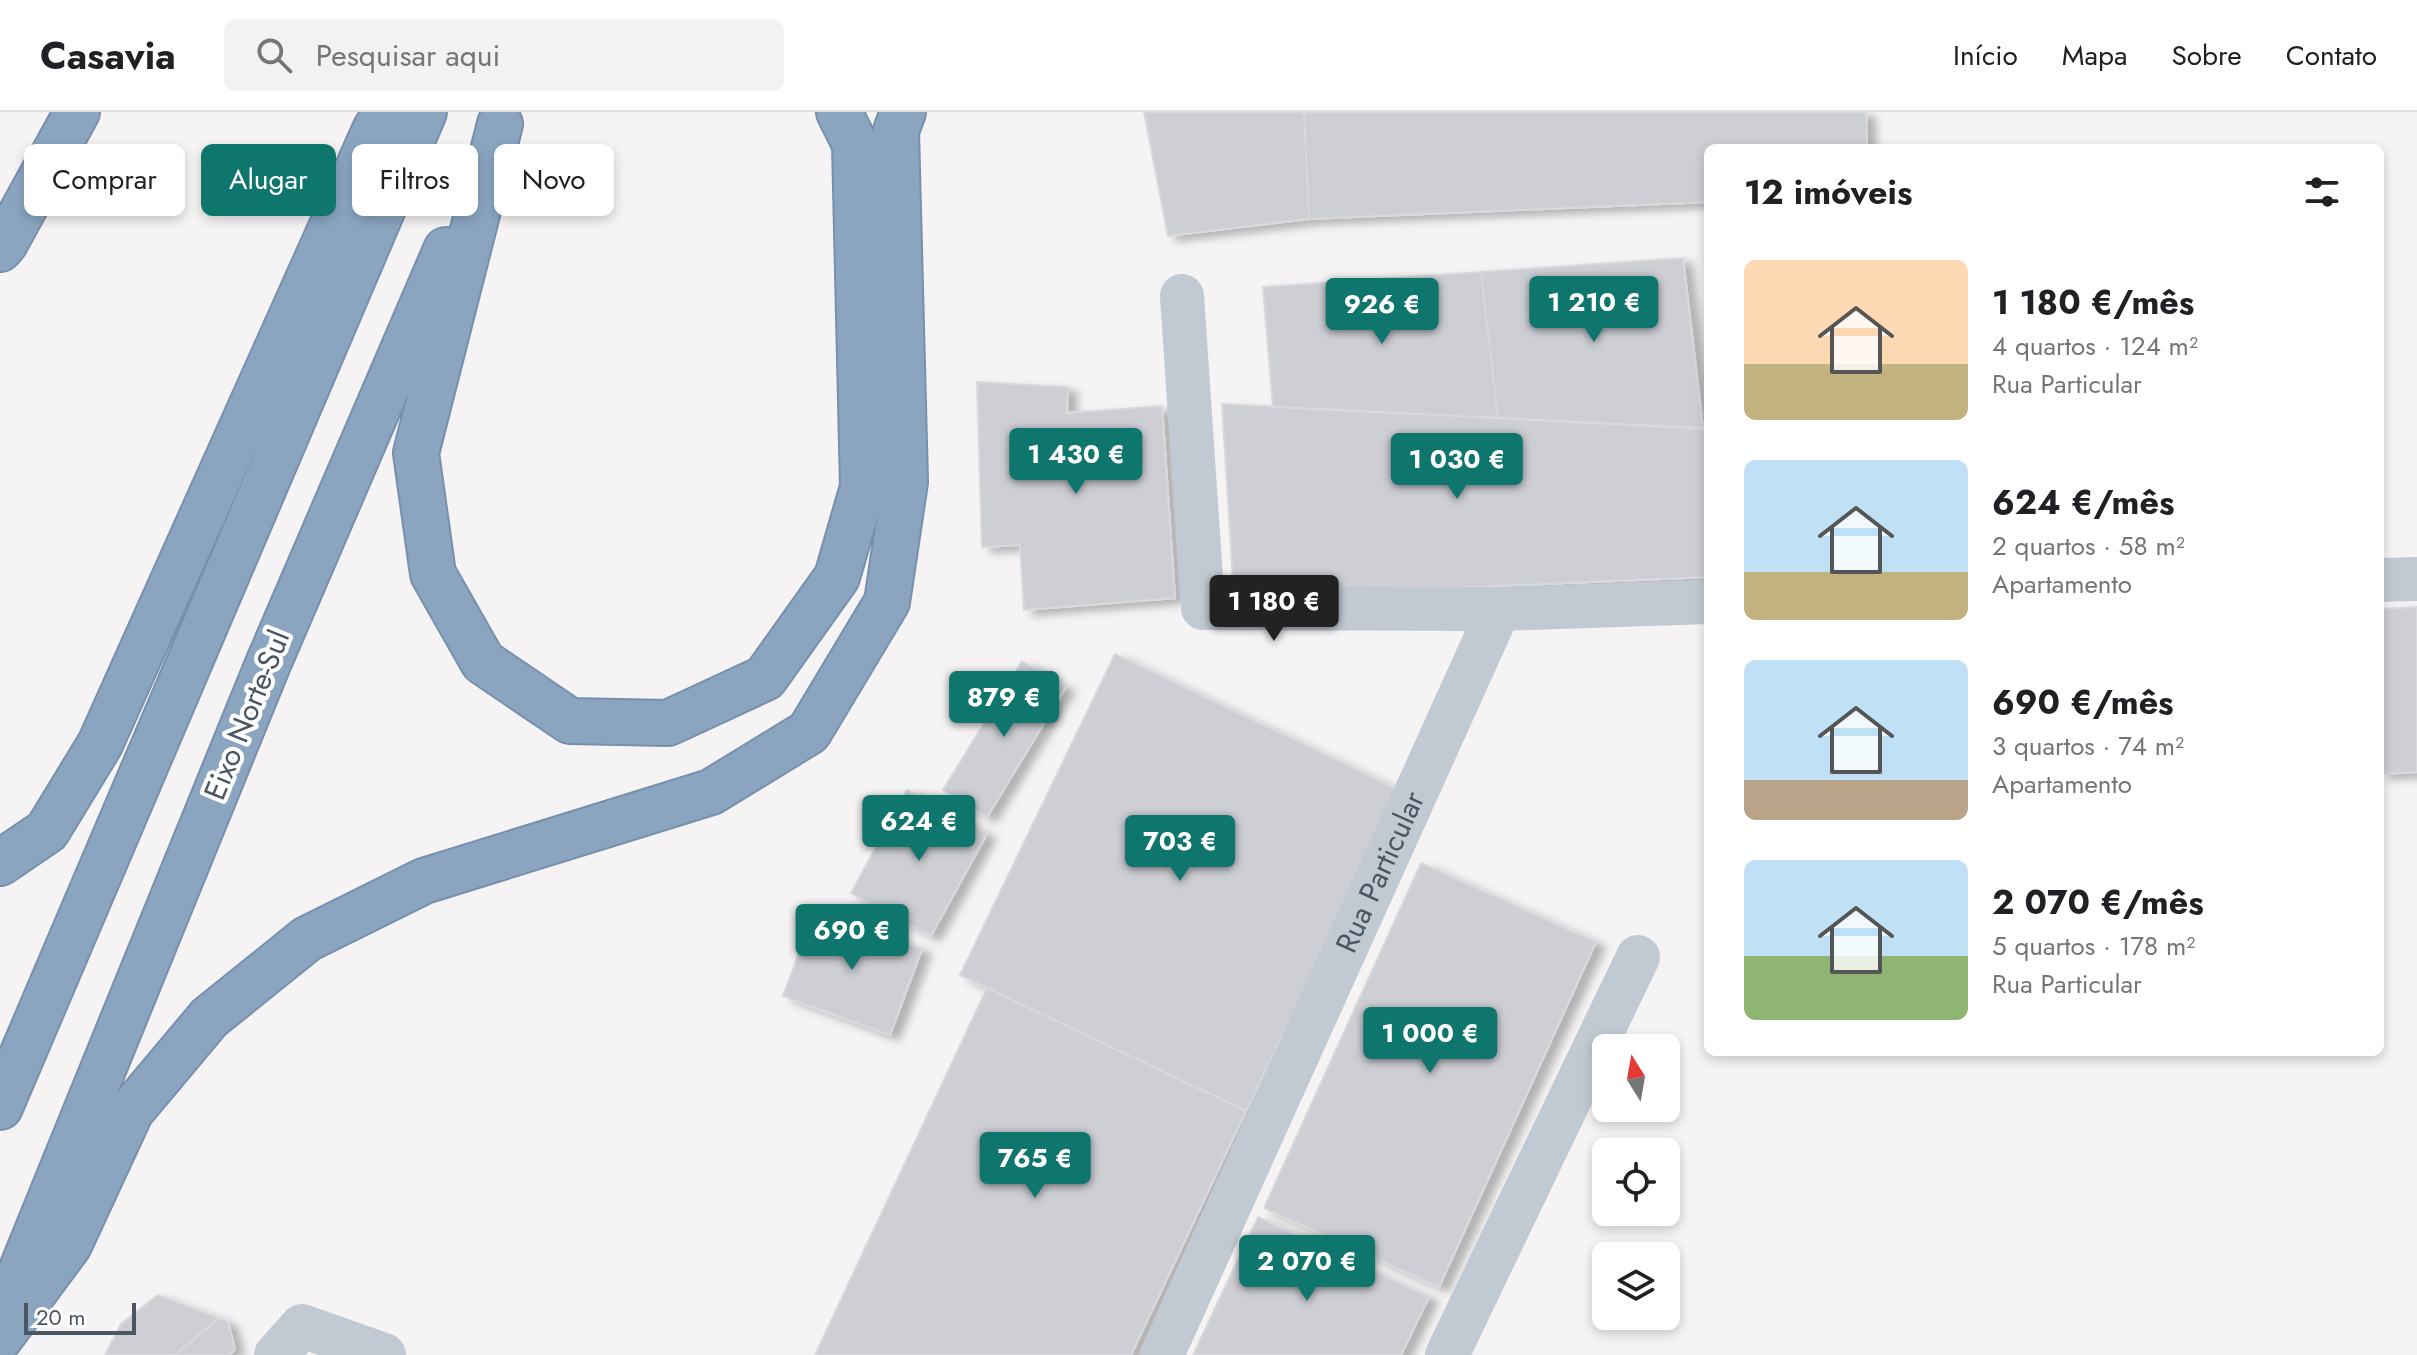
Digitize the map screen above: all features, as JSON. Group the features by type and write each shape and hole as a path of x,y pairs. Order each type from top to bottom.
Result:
{"highway":[{"path":"0,249 77,112"},
{"path":"503,118 416,453 433,574 483,662 570,721 668,723 765,678 837,577 863,487 855,144 839,112"},
{"path":"0,1338 69,1245 131,1111 209,1018 307,939 424,881 711,792 809,732 887,602 905,482 896,131 903,112"},
{"name":"Eixo Norte-Sul","path":"0,1322 268,664 503,118"},
{"path":"0,863 47,831 100,744 401,121"},
{"path":"0,1107 401,121"}],"street":[{"path":"1182,296 1203,608 1499,609 1704,602"},
{"path":"2384,580 2417,579"},
{"name":"Rua Particular","path":"1162,1355 1499,609"},
{"path":"1447,1355 1638,957"},
{"path":"289,1340 384,1355"}],"building":[{"path":"1144,112 1304,112 1309,219 1168,236"},
{"path":"1304,112 1866,112 1867,144 1704,144 1704,202 1309,219"},
{"path":"1683,258 1703,428 1498,418 1481,272"},
{"path":"1481,272 1498,418 1273,407 1263,287"},
{"path":"977,382 1068,387 1067,413 1162,406 1175,598 1024,610 1020,545 982,547"},
{"path":"1222,404 1704,429 1704,577 1234,597"},
{"path":"2417,607 2417,772 2384,774 2384,609"},
{"path":"1115,654 1401,791 1246,1111 960,975"},
{"path":"1022,661 1066,687 987,817 943,790"},
{"path":"907,790 987,834 931,936 851,893"},
{"path":"1421,863 1596,942 1439,1287 1264,1208"},
{"path":"815,910 922,949 890,1035 783,996"},
{"path":"987,988 1246,1111 1131,1355 815,1355"},
{"path":"1258,1217 1429,1297 1401,1355 1193,1355"},
{"path":"158,1295 219,1318 175,1355 105,1355 121,1324"},
{"path":"219,1318 228,1322 235,1349 229,1355 175,1355"}]}
